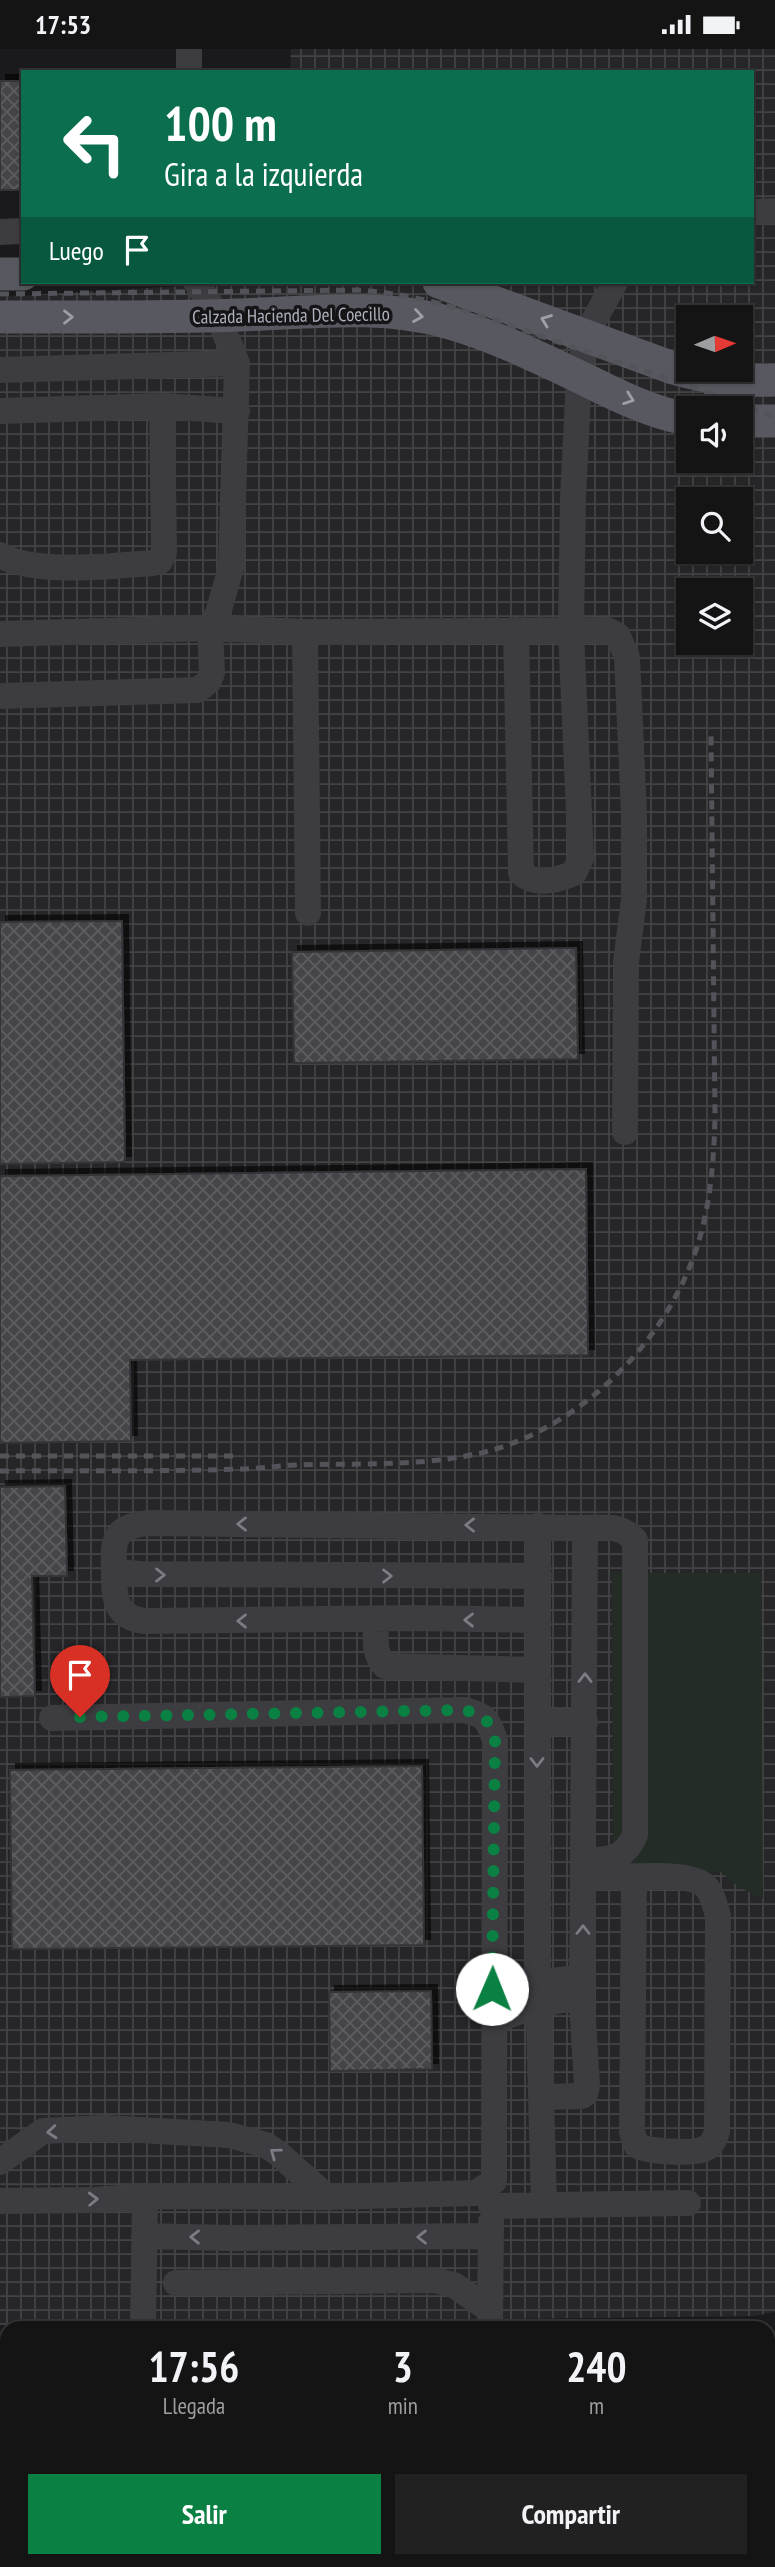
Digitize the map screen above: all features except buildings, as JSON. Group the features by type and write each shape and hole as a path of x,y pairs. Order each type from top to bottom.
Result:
{"main road":[{"path":"0,274 21,274"},
{"path":"445,284 673,369 710,379 775,380"},
{"name":"Calzada Hacienda Del Coecillo","path":"0,317 218,316 377,311 417,316 446,322 492,339 621,397 676,415"},
{"path":"753,421 775,421"}],"street":[{"path":"189,49 189,70"},
{"path":"754,212 775,211"},
{"path":"0,232 21,232"},
{"path":"0,696 198,690 209,681 212,673 211,628 231,568 237,363 218,316 197,284"},
{"path":"516,630 521,873 540,880 565,877 575,873 581,858 571,631 573,498 579,377 586,335 614,284"},
{"path":"0,370 237,363"},
{"path":"0,411 162,406 237,411"},
{"path":"0,555 9,561 42,566 119,565 160,561 164,552 162,406"},
{"path":"0,634 211,628 305,632 607,630 618,636 627,657 634,862 634,899 626,962 625,1132"},
{"path":"305,632 308,913"},
{"path":"537,1620 137,1620 123,1614 118,1605 114,1544 117,1536 128,1526 147,1523 612,1527 627,1532 635,1540 635,1835 624,1853 584,1869"},
{"path":"538,1526 539,1994 544,2205"},
{"path":"543,2097 582,2096 587,2091 582,1987 585,1528"},
{"path":"114,1572 539,1576"},
{"path":"376,1620 377,1649 381,1663 385,1666 537,1670"},
{"path":"52,1718 464,1710 482,1715 491,1726 495,1740 491,2319"},
{"path":"537,1722 585,1722"},
{"path":"584,1869 634,1877 677,1877 703,1884 710,1892 718,1915 717,2131 715,2140 703,2150 642,2148 636,2145 634,2140 634,1877"},
{"path":"492,1989 563,1999 582,1987"},
{"path":"494,2021 539,1994"},
{"path":"0,2162 43,2131 104,2128 229,2135 266,2145 327,2197"},
{"path":"0,2201 95,2200 145,2196 327,2197 476,2193 544,2205 688,2203"},
{"path":"143,2321 145,2196"},
{"path":"144,2236 490,2237"},
{"path":"176,2283 434,2280 454,2285 491,2319"}],"shaded area":[{"path":"291,49 775,49 775,2312 755,2316 336,2321 0,2321 0,297 213,284 754,284 754,70 290,70"},
{"path":"612,1573 761,1573 763,1899 737,1886 721,1872 613,1873"}],"railway":[{"path":"0,294 359,290 412,297 489,318 775,417"},
{"path":"0,1471 245,1469 415,1462 462,1457 522,1439 557,1421 590,1399 620,1372 646,1342 669,1309 687,1274 700,1237 709,1192 715,1117 711,736"},
{"path":"0,1456 240,1456"}],"route":[{"path":"80,1717 464,1710 482,1715 491,1726 495,1740 492,1989"}]}
